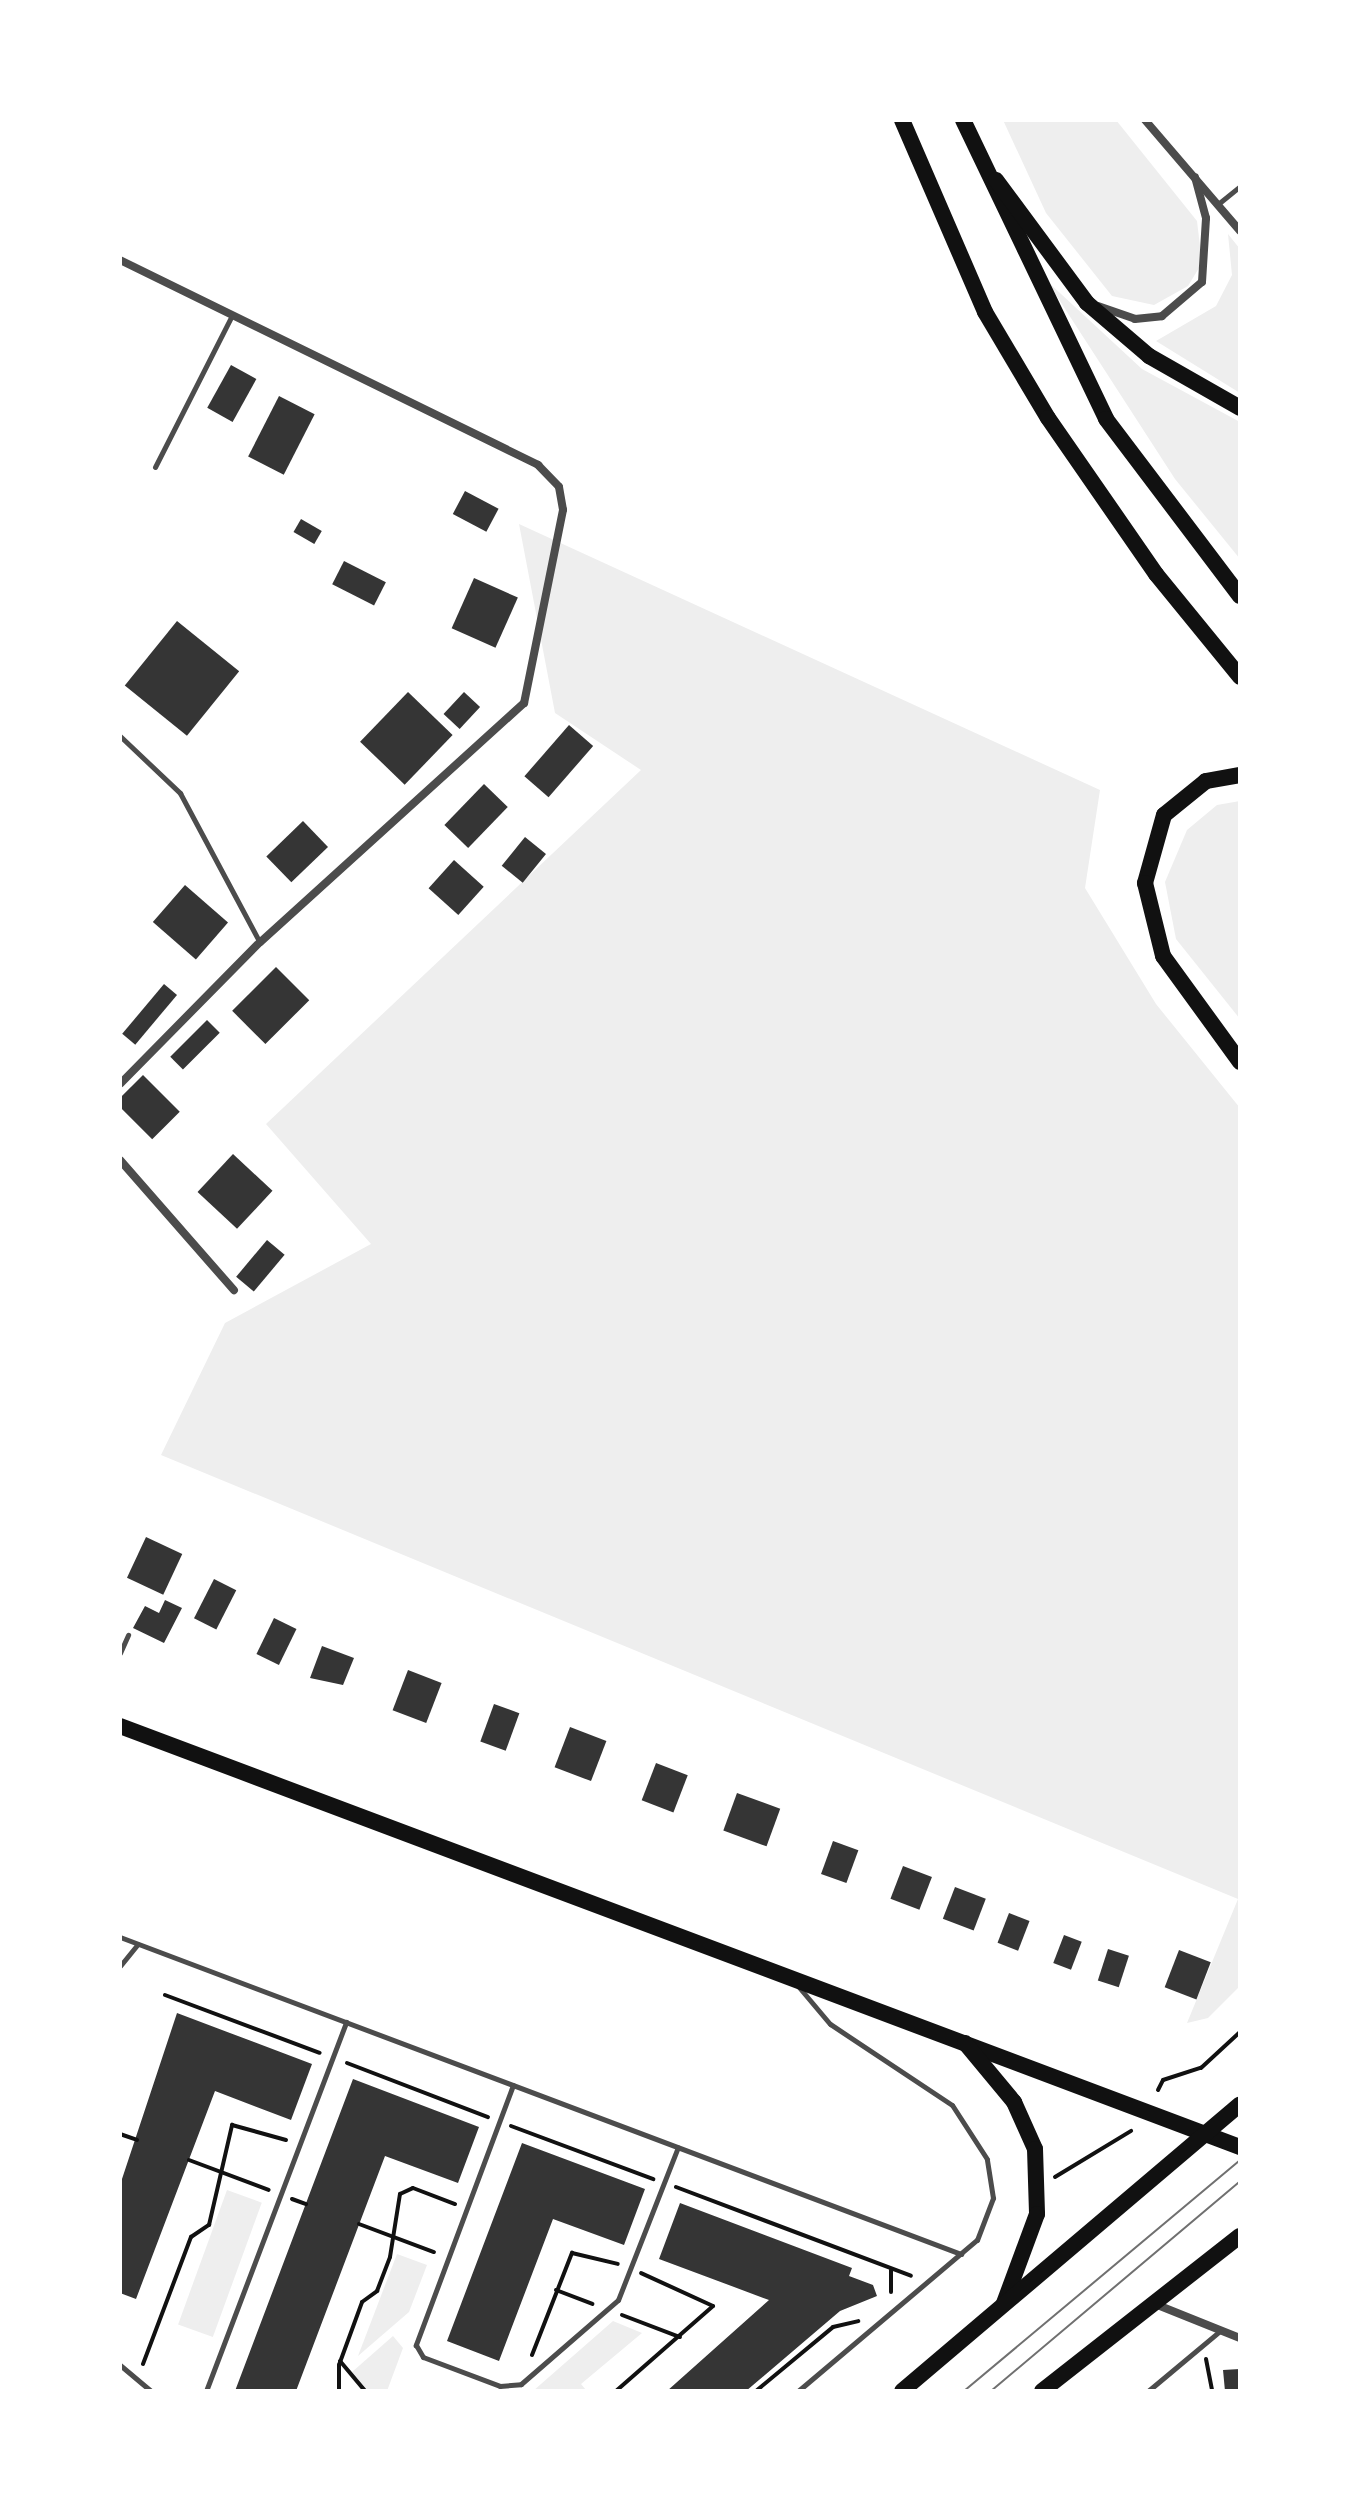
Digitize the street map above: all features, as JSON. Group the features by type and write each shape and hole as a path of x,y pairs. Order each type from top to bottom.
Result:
{"main road":[{"path":"902,120 985,312 1048,418 1156,574 1240,677"},
{"path":"963,120 971,146 1106,419 1240,596"},
{"path":"971,146 1087,303 1149,356 1240,408"},
{"path":"1240,775 1206,781 1164,815 1145,883 1163,956 1240,1062"},
{"path":"120,1726 1240,2147"},
{"path":"964,2042 1014,2102 1036,2160 1037,2214 1003,2306"},
{"path":"902,2391 1240,2104"},
{"path":"1042,2391 1240,2236"}],"street":[{"path":"1145,120 1240,231"},
{"path":"1087,303 1135,319 1162,316 1188,301 1202,282 1208,253 1195,177"},
{"path":"120,260 538,465 559,487 563,510 524,703 260,942 120,1084"},
{"path":"120,1160 234,1290"},
{"path":"1154,2303 1240,2338"}],"lane":[{"path":"1218,204 1240,186"},
{"path":"155,467 232,315"},
{"path":"120,736 180,793 260,942"},
{"path":"120,1653 128,1635"},
{"path":"120,1937 961,2254"},
{"path":"120,1966 138,1944"},
{"path":"795,1982 830,2024 935,2090 975,2135 993,2198 983,2232 961,2254 798,2391"},
{"path":"206,2391 346,2022"},
{"path":"513,2085 416,2340 419,2353 500,2386 517,2385 618,2300 678,2147"},
{"path":"1148,2391 1221,2330"},
{"path":"120,2365 151,2391"}],"path":[{"path":"165,1995 927,2282"},
{"path":"1158,2090 1163,2080 1201,2068 1240,2032"},
{"path":"145,2359 191,2237 209,2225 221,2172 223,2146 236,2123 299,2145"},
{"path":"1059,2176 1131,2131"},
{"path":"120,2134 137,2140"},
{"path":"189,2160 306,2204"},
{"path":"339,2391 340,2361 362,2302 378,2289 406,2189 466,2208"},
{"path":"359,2224 448,2257"},
{"path":"888,2297 890,2268"},
{"path":"756,2391 833,2327 866,2315"},
{"path":"1203,2345 1212,2391"},
{"path":"340,2361 365,2391"}],"shaded area":[{"path":"1003,120 1116,120 1197,221 1202,263 1188,286 1154,305 1112,296 1046,213"},
{"path":"1228,234 1240,249 1240,393 1156,341 1216,306 1232,275"},
{"path":"1047,281 1142,369 1240,422 1240,559 1175,479"},
{"path":"519,524 1100,790 1085,888 1156,1004 1240,1108 1240,1986 1208,2018 1187,2023 1238,1899 161,1455 225,1323 371,1244 266,1124 641,770 555,713"},
{"path":"1240,801 1240,1019 1176,939 1165,882 1187,830 1217,805"},
{"path":"227,2190 262,2203 213,2337 178,2324"},
{"path":"397,2254 427,2265 409,2312 358,2356"},
{"path":"613,2321 642,2333 581,2384 586,2390 533,2391"},
{"path":"393,2336 403,2348 387,2391 368,2391 352,2372"}],"building":[{"path":"231,365 256,379 233,422 207,408"},
{"path":"279,396 315,414 284,475 248,457"},
{"path":"465,491 499,509 486,532 453,514"},
{"path":"301,519 322,531 314,544 294,532"},
{"path":"344,561 386,582 374,606 332,584"},
{"path":"474,578 518,598 495,648 452,628"},
{"path":"177,621 239,671 187,736 125,686"},
{"path":"408,692 453,735 405,785 360,742"},
{"path":"464,692 480,707 460,729 444,714"},
{"path":"569,725 593,746 549,797 524,776"},
{"path":"484,784 508,807 468,848 444,825"},
{"path":"303,821 328,847 291,882 266,856"},
{"path":"525,837 546,854 523,883 502,866"},
{"path":"454,860 484,887 458,915 429,888"},
{"path":"185,885 228,922 196,959 153,922"},
{"path":"276,967 309,1000 265,1044 232,1011"},
{"path":"164,984 177,995 135,1045 122,1034"},
{"path":"207,1020 220,1033 183,1069 170,1057"},
{"path":"143,1075 180,1112 152,1139 120,1107 120,1098"},
{"path":"233,1154 272,1191 237,1229 198,1192"},
{"path":"267,1240 285,1255 254,1292 236,1277"},
{"path":"146,1537 182,1554 163,1595 127,1578"},
{"path":"214,1579 236,1590 216,1630 194,1618"},
{"path":"165,1600 182,1608 164,1643 133,1628 145,1606 159,1613"},
{"path":"274,1618 296,1629 279,1665 256,1654"},
{"path":"322,1646 354,1658 343,1685 310,1678"},
{"path":"408,1670 442,1683 426,1723 393,1710"},
{"path":"494,1704 519,1713 506,1751 480,1742"},
{"path":"570,1727 606,1741 591,1781 555,1767"},
{"path":"656,1763 688,1775 673,1813 642,1800"},
{"path":"737,1793 780,1809 767,1846 723,1831"},
{"path":"833,1841 858,1850 846,1883 821,1874"},
{"path":"903,1866 932,1877 919,1910 890,1899"},
{"path":"955,1887 986,1899 974,1931 943,1919"},
{"path":"1009,1913 1030,1921 1018,1951 998,1943"},
{"path":"1064,1935 1082,1942 1071,1970 1053,1963"},
{"path":"1108,1949 1129,1956 1119,1987 1098,1980"},
{"path":"1179,1950 1211,1962 1196,2000 1165,1987"},
{"path":"177,2013 312,2064 291,2120 215,2091 136,2299 120,2293 120,2185"},
{"path":"353,2079 479,2127 458,2183 385,2156 296,2391 235,2391"},
{"path":"522,2143 645,2189 624,2245 553,2219 499,2361 447,2341"},
{"path":"680,2203 852,2268 849,2276 873,2285 877,2296 840,2311 746,2391 667,2391 769,2300 659,2259"},
{"path":"1240,2369 1240,2391 1225,2391 1223,2370"}],"tram line":[{"path":"964,2391 1240,2160"},
{"path":"991,2391 1240,2181"}]}
